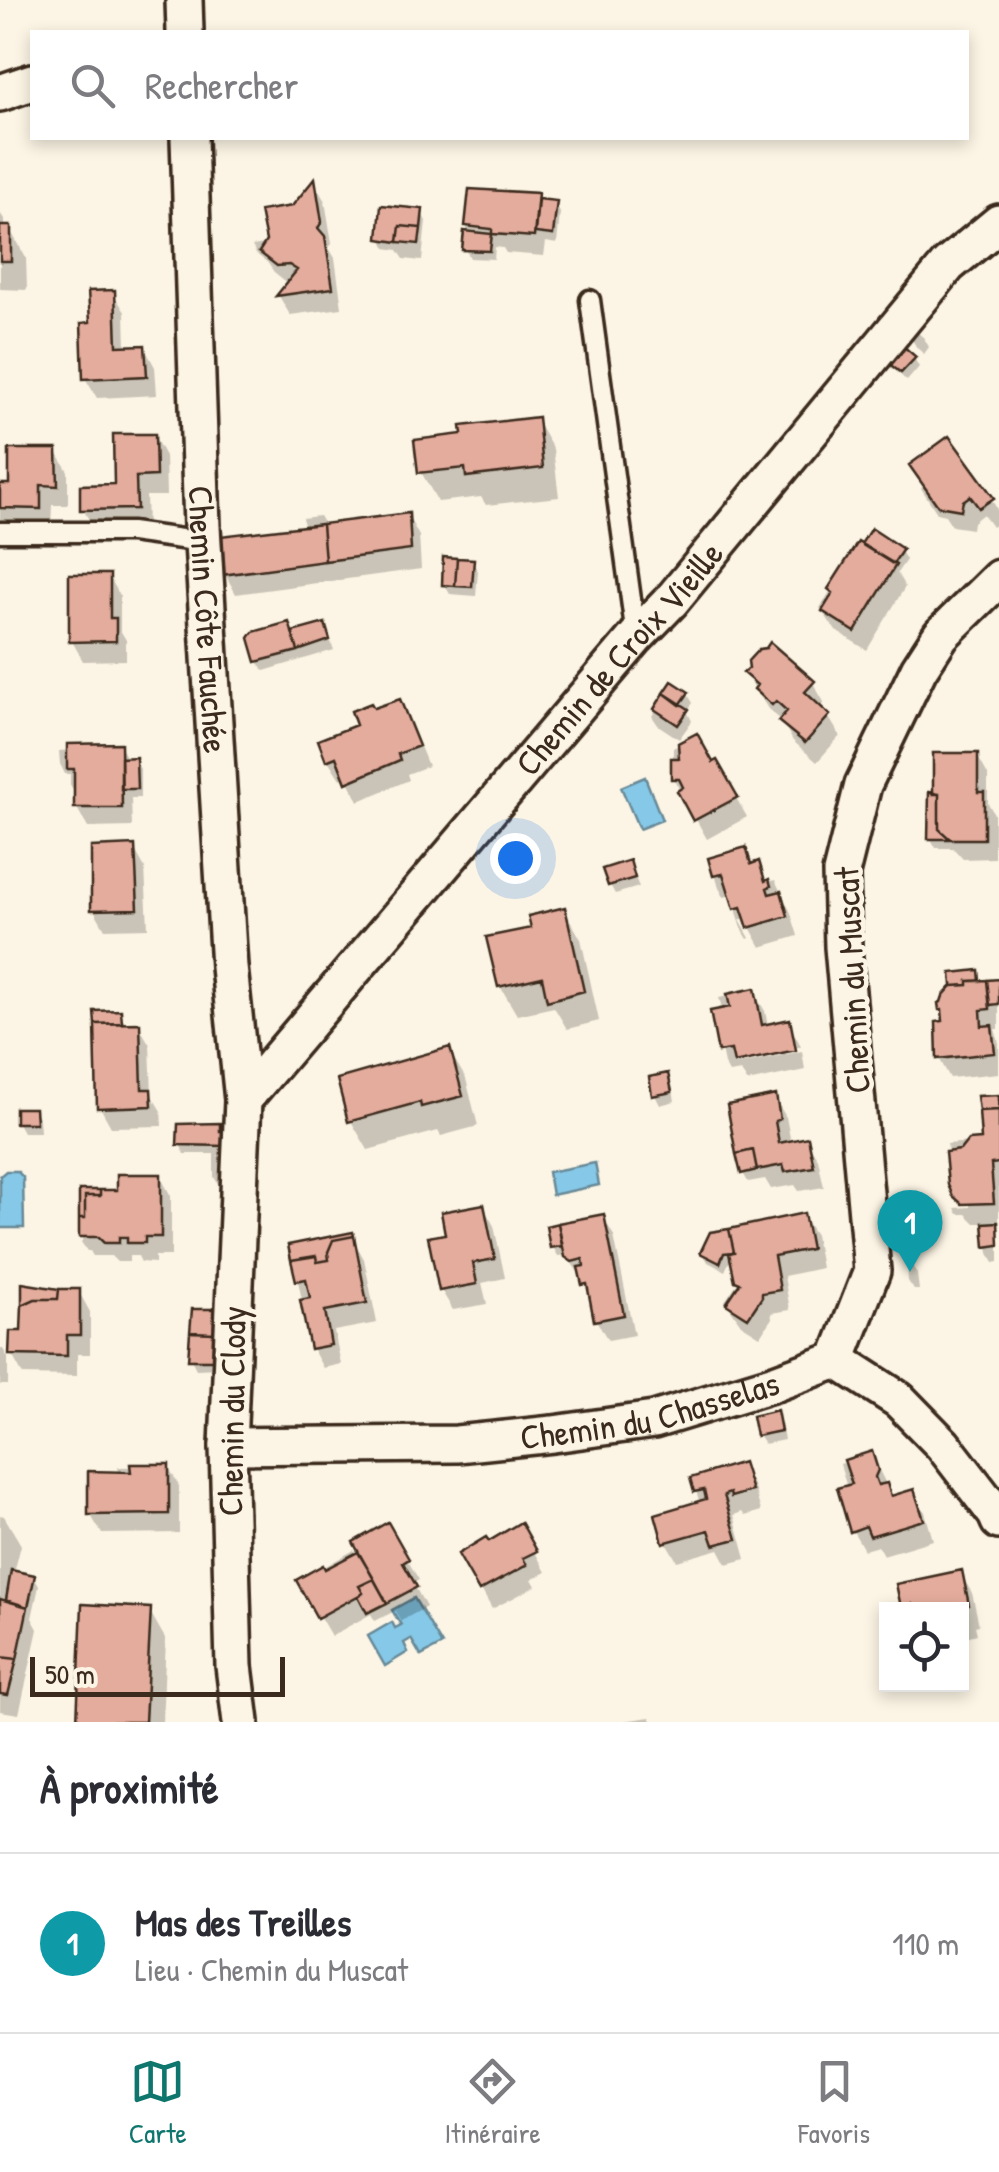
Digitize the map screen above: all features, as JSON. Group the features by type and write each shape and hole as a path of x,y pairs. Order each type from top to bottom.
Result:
{"street":[{"path":"0,93 30,83"},
{"name":"Chemin Côte Fauchée","path":"189,140 203,542 229,967 243,1100"},
{"name":"Chemin de Croix Vieille","path":"243,1100 636,637 671,601 948,266 999,223"},
{"name":"Chemin du Muscat","path":"837,1360 872,1271 840,873 863,786 920,670 941,636 999,578"},
{"name":"Chemin du Clody","path":"240,1722 234,1666 228,1446 243,1100"},
{"path":"837,1360 899,1400 943,1445 999,1522"},
{"name":"Chemin du Chasselas","path":"228,1446 457,1444 654,1420 775,1384 837,1360"}],"lane":[{"path":"590,300 636,637"},
{"path":"0,532 131,532 203,542"}],"water":[{"path":"645,777 662,820 639,829 621,787"},
{"path":"595,1163 599,1185 552,1195 548,1172"},
{"path":"6,1171 17,1171 23,1177 24,1228 0,1228 0,1176"},
{"path":"414,1598 442,1645 421,1656 411,1639 404,1643 408,1652 385,1666 368,1636 392,1622 395,1628 401,1625 392,1610"}],"building":[{"path":"315,178 322,222 318,228 325,236 333,288 276,296 297,270 289,265 277,266 259,252 266,241 260,211 292,206"},
{"path":"469,189 538,193 534,237 492,234 492,229 465,226"},
{"path":"538,199 557,201 553,235 535,233"},
{"path":"381,205 423,209 421,228 400,226 398,242 378,239"},
{"path":"0,226 11,226 11,261 0,261"},
{"path":"400,226 421,228 419,244 398,242"},
{"path":"464,231 492,234 490,251 462,250"},
{"path":"115,290 117,346 145,345 147,376 83,379 81,323 90,322 88,291"},
{"path":"902,345 916,357 901,373 888,363"},
{"path":"538,417 543,468 466,477 465,468 418,473 414,440 462,434 461,426"},
{"path":"113,434 155,434 156,476 136,477 137,509 80,510 80,485 114,484"},
{"path":"949,436 994,498 979,508 970,496 963,501 961,510 938,506 909,465"},
{"path":"9,449 57,449 58,486 41,485 41,509 0,508 0,484 9,484"},
{"path":"409,513 411,550 325,561 322,524"},
{"path":"322,524 325,561 222,575 220,536"},
{"path":"871,528 903,549 893,564 861,544"},
{"path":"858,542 896,565 855,632 822,611 833,593 828,589"},
{"path":"443,557 457,558 455,586 442,585"},
{"path":"457,558 474,559 472,587 455,586"},
{"path":"69,574 110,574 110,618 116,618 116,641 69,642"},
{"path":"289,622 298,651 256,662 249,638 253,632"},
{"path":"325,623 330,640 298,651 292,632"},
{"path":"770,642 815,681 805,692 830,715 805,743 778,721 787,711 776,701 772,705 743,673 749,668 748,661"},
{"path":"672,681 689,692 680,705 664,693"},
{"path":"664,693 689,709 678,725 654,709"},
{"path":"400,699 419,746 398,754 400,760 346,783 336,757 326,761 318,740 356,725 351,711 371,703 374,708"},
{"path":"697,733 738,797 693,821 677,791 683,787 679,779 671,779 671,758 679,758 678,743"},
{"path":"121,743 122,808 74,808 74,769 67,769 67,744"},
{"path":"933,753 978,753 978,792 984,792 984,839 950,839 939,829 939,794 933,794"},
{"path":"136,757 137,789 121,789 121,758"},
{"path":"929,792 939,794 939,829 950,839 928,839"},
{"path":"135,845 138,909 91,910 91,847"},
{"path":"746,847 751,864 759,861 765,881 769,879 769,894 781,891 788,916 748,928 741,907 734,909 723,874 713,876 708,858"},
{"path":"630,860 635,878 608,886 602,869"},
{"path":"565,907 584,991 547,1001 542,977 498,987 486,937 531,928 528,916"},
{"path":"979,970 980,981 952,986 951,973"},
{"path":"999,979 999,1004 990,1005 987,980"},
{"path":"987,980 990,1009 981,1010 982,1026 992,1025 995,1053 937,1059 936,1022 943,1021 938,1003 952,986"},
{"path":"755,988 762,1025 790,1019 796,1050 734,1063 731,1050 718,1052 710,1011 730,1007 727,994"},
{"path":"121,1010 122,1023 95,1024 94,1011"},
{"path":"140,1023 142,1089 151,1089 152,1106 97,1108 95,1024"},
{"path":"450,1047 463,1096 421,1107 420,1102 348,1122 337,1079"},
{"path":"668,1073 672,1092 652,1096 649,1077"},
{"path":"776,1095 779,1143 808,1137 814,1167 785,1172 783,1165 757,1170 753,1150 736,1154 727,1105"},
{"path":"999,1095 999,1110 979,1111 977,1096"},
{"path":"15,1108 35,1108 36,1123 15,1123"},
{"path":"999,1110 999,1163 991,1164 994,1203 962,1204 948,1185 945,1152 960,1150 968,1140 981,1139 979,1111"},
{"path":"220,1123 220,1131 225,1131 225,1146 177,1145 178,1124"},
{"path":"753,1150 757,1170 741,1174 736,1154"},
{"path":"117,1174 161,1174 161,1237 145,1237 145,1243 127,1243 127,1237 119,1237 119,1243 104,1243 98,1237 79,1237 79,1218 85,1218 85,1196 100,1196 100,1190 117,1190"},
{"path":"79,1190 100,1190 100,1196 85,1196 85,1218 79,1218"},
{"path":"484,1204 495,1259 473,1263 477,1284 439,1291 428,1237 445,1234 441,1212"},
{"path":"804,1213 811,1249 774,1256 780,1290 762,1293 748,1318 726,1304 740,1283 735,1281 729,1253 734,1252 729,1229"},
{"path":"604,1214 624,1315 594,1321 587,1284 582,1285 578,1267 584,1266 583,1259 572,1262 565,1257 558,1223"},
{"path":"998,1222 999,1245 985,1247 983,1223"},
{"path":"558,1223 562,1246 550,1248 546,1226"},
{"path":"729,1229 734,1252 724,1253 720,1263 700,1253 710,1232"},
{"path":"353,1232 354,1236 333,1240 329,1260 317,1262 316,1256 291,1260 288,1245"},
{"path":"354,1236 367,1303 325,1311 331,1345 310,1349 300,1300 310,1298 306,1279 296,1281 291,1260 316,1256 317,1262 329,1260 333,1240"},
{"path":"22,1283 59,1289 58,1299 35,1299 22,1305"},
{"path":"59,1289 80,1289 80,1335 67,1335 67,1356 9,1355 10,1331 21,1331 22,1305 35,1299 58,1299"},
{"path":"192,1309 215,1309 214,1333 190,1332"},
{"path":"190,1332 214,1333 214,1360 188,1360"},
{"path":"777,1410 781,1431 756,1436 752,1416"},
{"path":"872,1451 878,1485 887,1483 891,1496 914,1489 924,1520 870,1536 866,1526 850,1532 837,1488 852,1484 844,1460"},
{"path":"743,1462 752,1491 724,1495 737,1539 714,1545 709,1530 663,1543 655,1514 706,1499 704,1490 694,1492 690,1478"},
{"path":"130,1464 169,1464 169,1514 88,1515 88,1471 131,1472"},
{"path":"388,1522 409,1559 403,1563 417,1587 387,1603 353,1542"},
{"path":"521,1522 537,1551 523,1558 527,1565 479,1591 458,1554"},
{"path":"358,1552 374,1579 359,1586 363,1593 317,1618 296,1580"},
{"path":"11,1570 35,1575 28,1607 6,1600"},
{"path":"962,1570 968,1602 900,1602 896,1584"},
{"path":"374,1579 387,1603 367,1613 358,1596 363,1593 359,1586"},
{"path":"0,1599 28,1607 17,1659 0,1657"},
{"path":"82,1604 151,1608 145,1722 77,1722"},
{"path":"0,1657 17,1659 8,1695 0,1694"}],"place":[{"name":"Mas des Treilles","path":"910,1272"}]}
